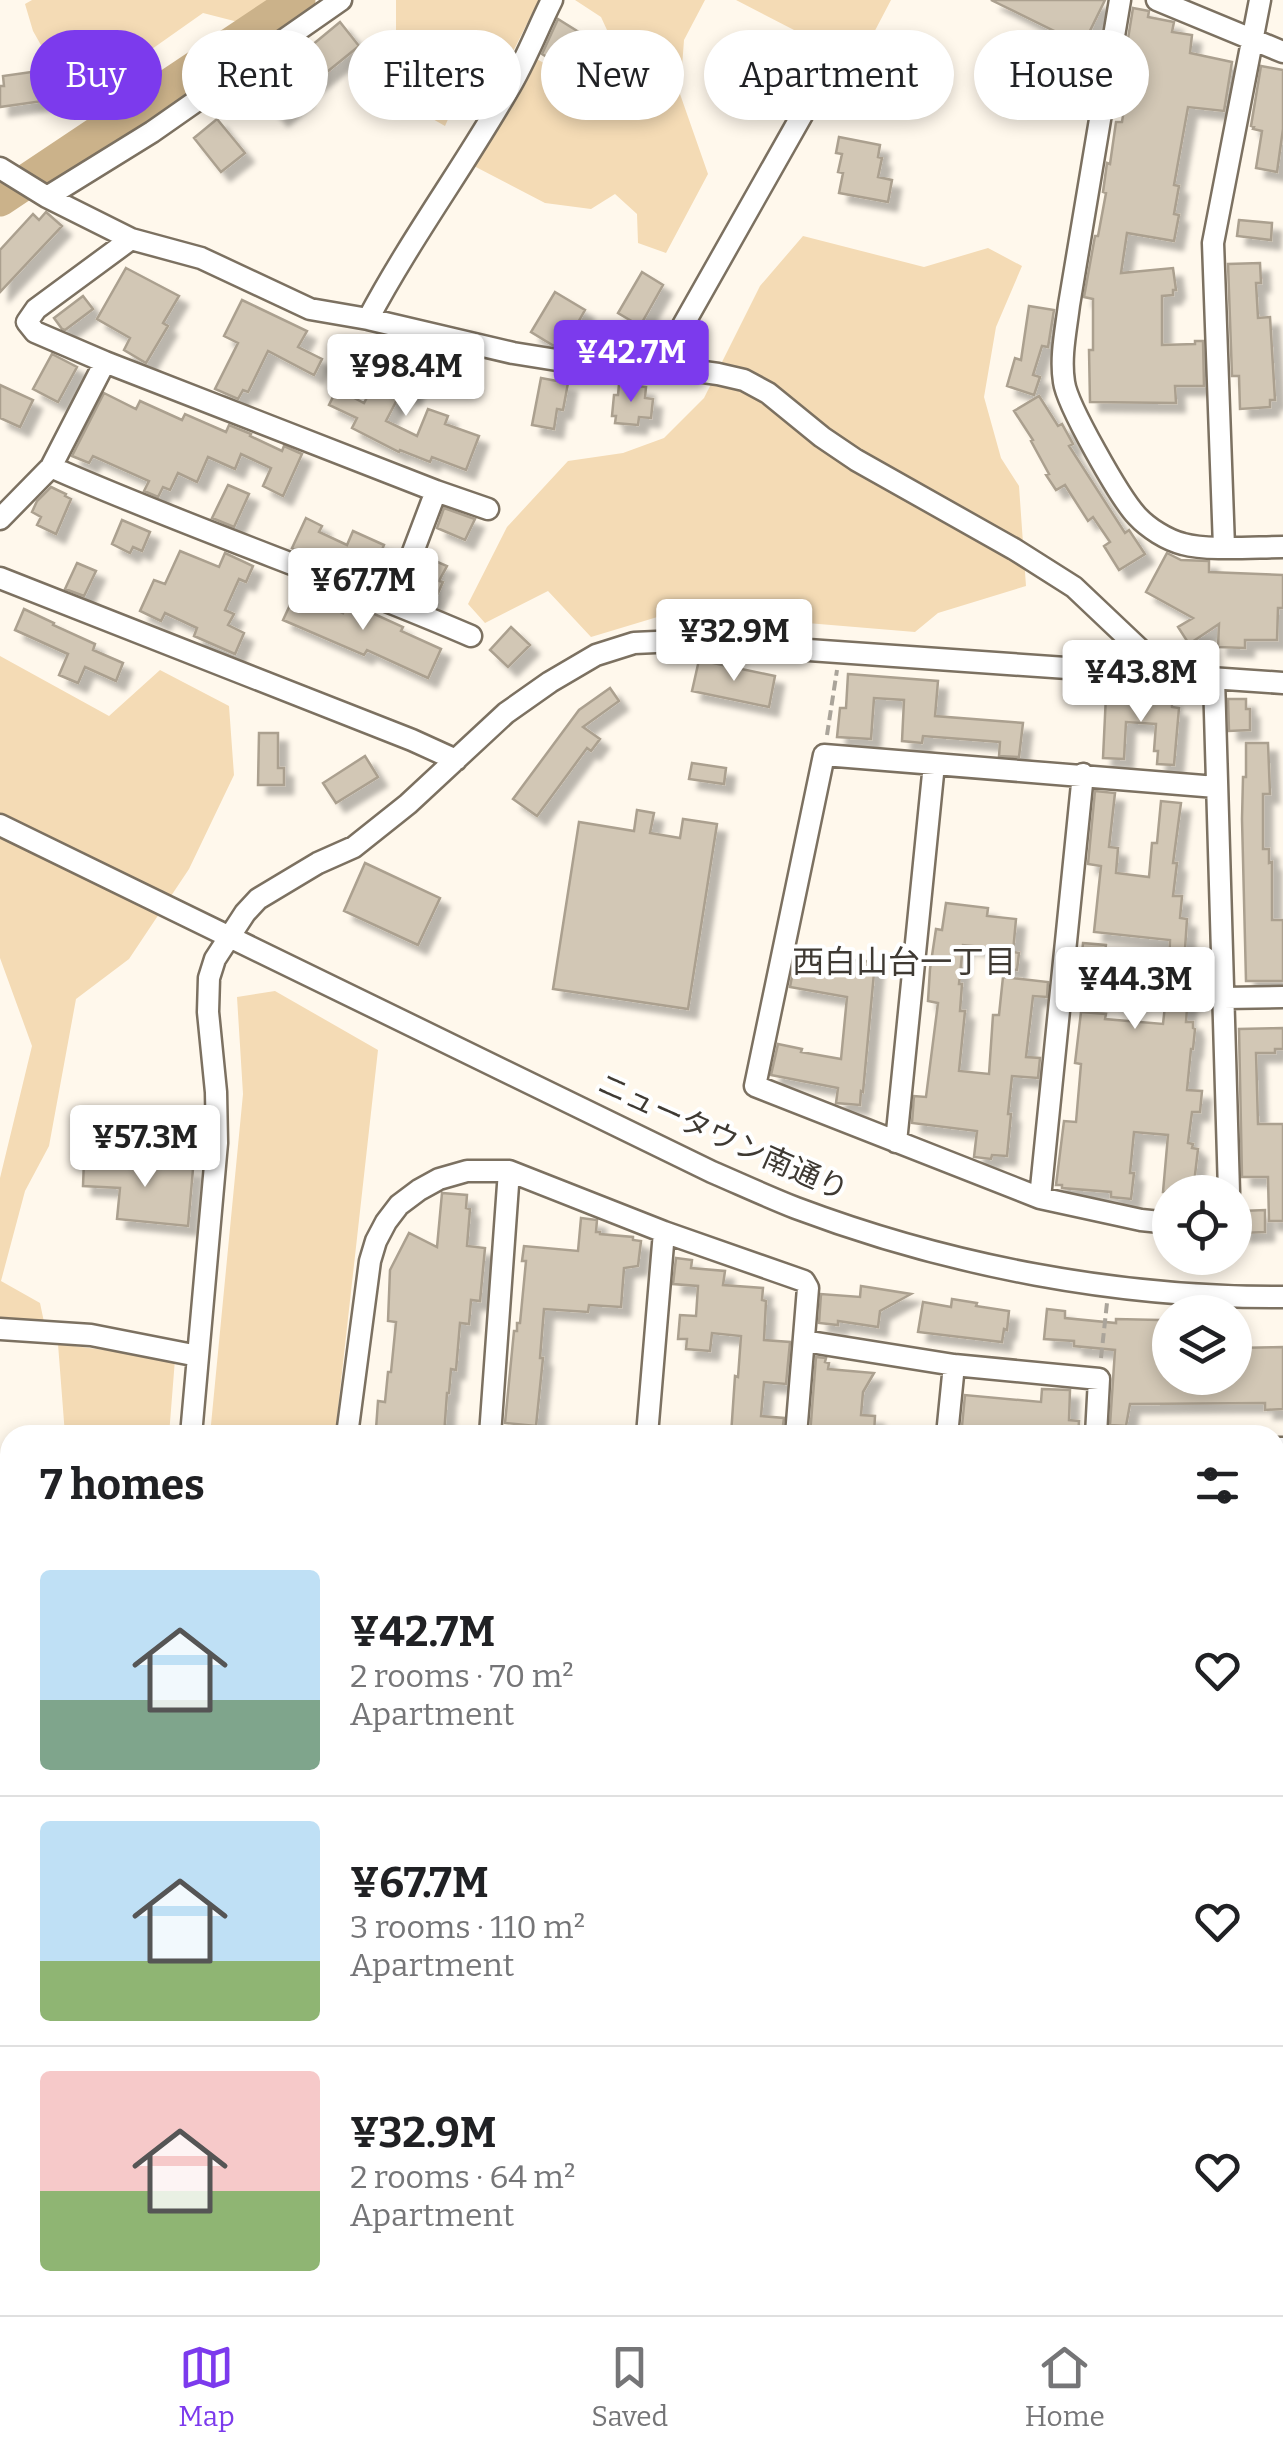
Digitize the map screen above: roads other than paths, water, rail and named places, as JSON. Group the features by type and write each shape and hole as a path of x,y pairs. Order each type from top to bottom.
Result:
{"street":[{"path":"47,197 152,132 341,0"},
{"path":"368,320 389,279 511,86 552,0"},
{"path":"1120,0 1069,305 1064,384 1076,414 1139,519 1183,544 1283,548"},
{"path":"1157,0 1283,52"},
{"path":"1224,547 1212,243 1260,0"},
{"path":"660,366 799,120"},
{"path":"0,168 130,239 201,258 310,309 563,361 660,366 744,380 768,393 856,460 1074,587 1168,676"},
{"path":"130,239 36,309 27,322 35,332 488,509"},
{"path":"0,519 51,467 105,362"},
{"path":"51,467 471,636"},
{"path":"394,602 436,491"},
{"path":"0,578 456,760"},
{"path":"191,1425 217,1143 208,1012 209,978 216,959 258,898 318,863 354,848 397,814 506,713 550,682 596,655 634,643 678,642 1283,683"},
{"path":"1214,679 1228,1175"},
{"path":"1152,1221 1040,1198 755,1086 824,755 1216,787"},
{"path":"896,1142 934,764"},
{"path":"1040,1198 1083,774"},
{"name":"ニュータウン南通り","path":"0,825 712,1172 815,1214 955,1256 1080,1282 1176,1293 1283,1297"},
{"path":"1224,998 1283,997"},
{"path":"348,1425 370,1261 376,1242 399,1205 439,1179 467,1171 508,1171 804,1281 808,1288 797,1425"},
{"path":"491,1425 508,1171"},
{"path":"648,1425 664,1232"},
{"path":"0,1329 92,1335 198,1356"},
{"path":"804,1341 954,1365 1099,1379 1097,1425"},
{"path":"949,1425 954,1365"}],"waterway":[{"path":"0,199 298,0"}],"district":[{"name":"西白山台一丁目","path":"904,962"}]}
